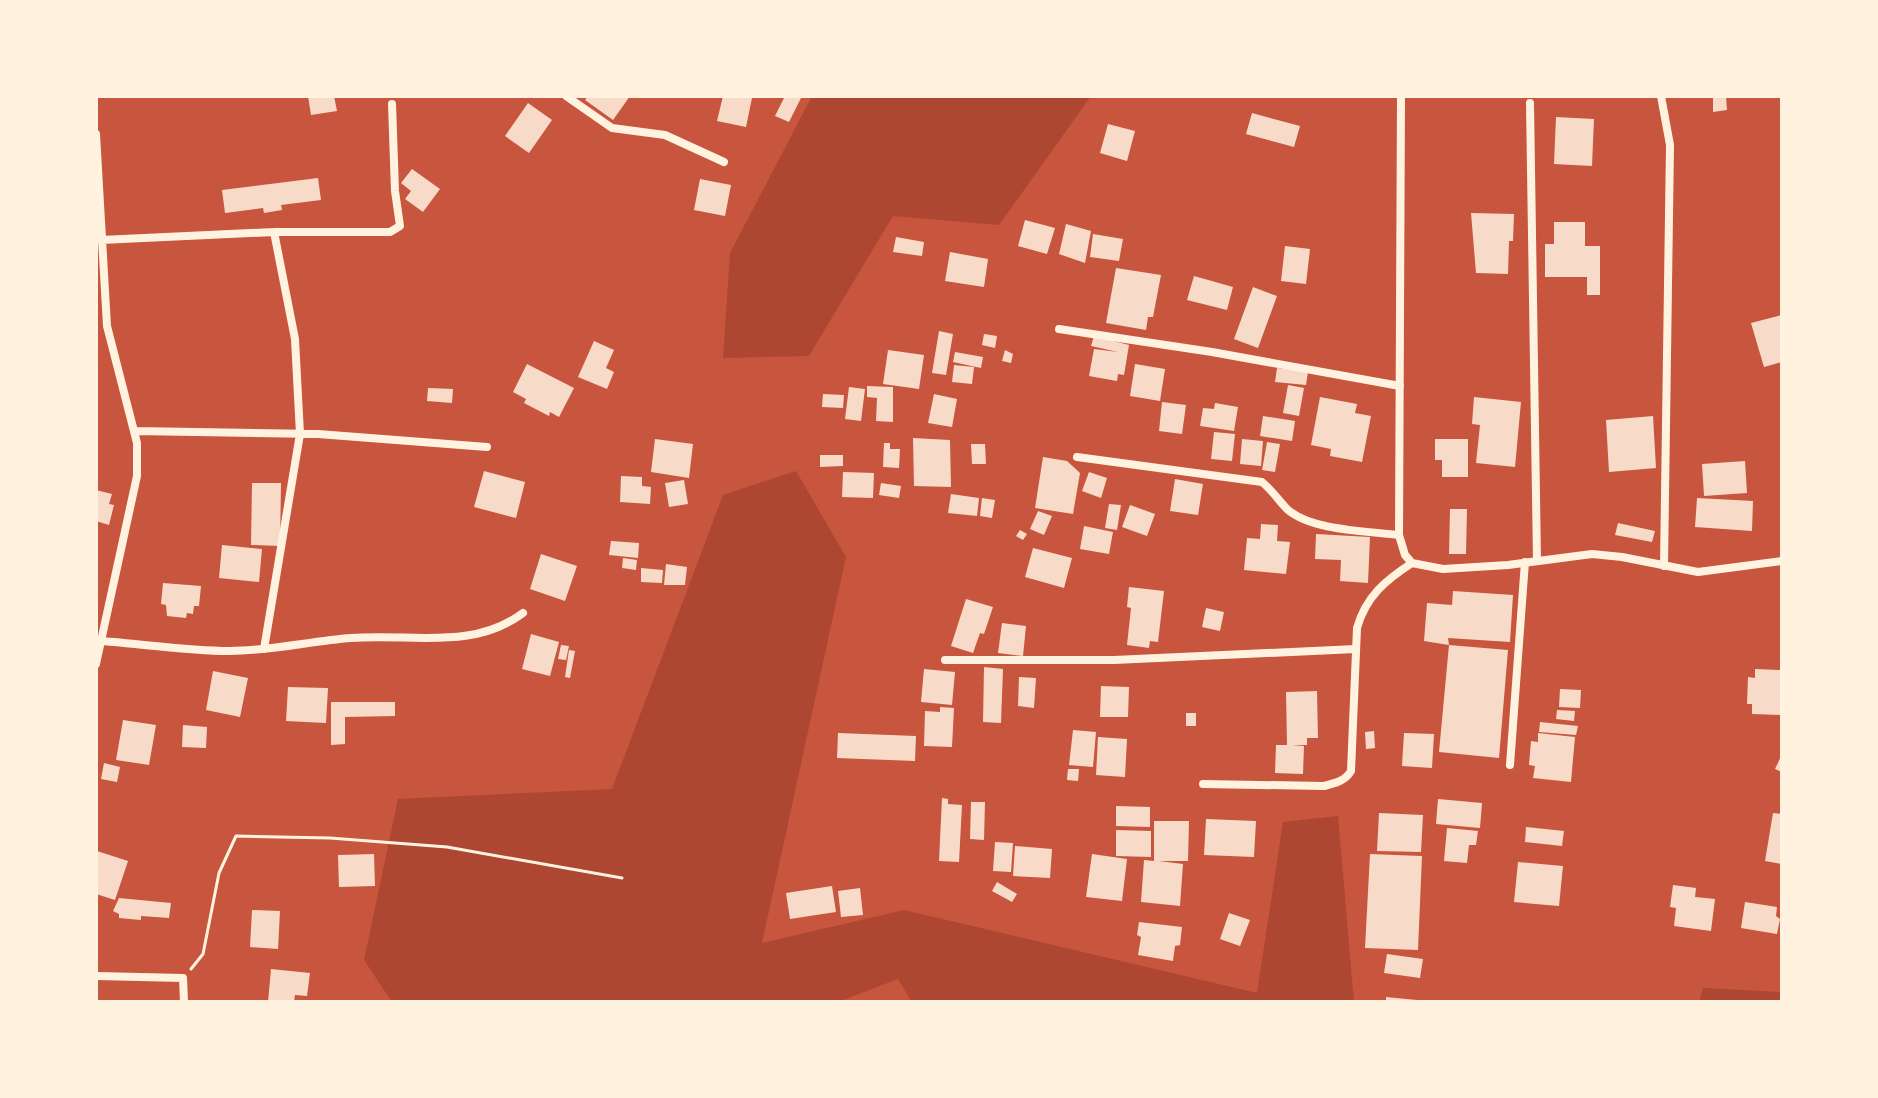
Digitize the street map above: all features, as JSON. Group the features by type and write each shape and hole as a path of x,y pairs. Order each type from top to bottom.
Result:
{"street":[{"path":"566,96 612,128 665,135 724,162"},
{"path":"1401,96 1399,535 1405,555 1412,563 1443,569 1592,554 1698,572 1782,561"},
{"path":"1661,96 1670,145 1664,566"},
{"path":"1530,103 1537,561"},
{"path":"101,240 274,232 390,232 400,226 395,191 392,104"},
{"path":"96,134 107,326 137,443 137,476 96,664"},
{"path":"264,649 300,434 295,339 274,232"},
{"path":"1059,329 1212,352 1400,386"},
{"path":"135,431 300,434 487,447"},
{"path":"1077,457 1262,482 1275,492 1287,509 1306,520 1399,535"},
{"path":"1510,765 1525,562"},
{"path":"1203,784 1324,786 1339,783 1348,776 1351,771 1356,649 1362,610 1390,577 1412,563"},
{"path":"101,641 229,651 353,638 463,638 507,625 523,613"},
{"path":"945,660 1114,660 1356,649"},
{"path":"96,976 183,978 184,1002"}],"path":[{"path":"183,978 203,954 219,873 236,836 330,838 447,847 622,878"}],"shaded area":[{"path":"812,96 1091,96 999,225 893,216 809,356 723,358 730,253"},
{"path":"796,471 846,557 762,943 904,910 1257,993 1283,822 1338,816 1354,1002 912,1002 898,979 838,1002 392,1002 364,960 398,799 612,789 723,495"},
{"path":"1703,988 1782,992 1782,1002 1699,1002"}],"building":[{"path":"308,96 334,96 337,111 311,115"},
{"path":"588,96 630,96 613,120 585,100"},
{"path":"723,96 752,98 746,127 717,121"},
{"path":"785,96 801,98 789,122 775,116"},
{"path":"1713,96 1726,96 1727,110 1713,112"},
{"path":"528,103 552,120 529,153 505,136"},
{"path":"1252,113 1300,126 1294,147 1246,134"},
{"path":"1556,117 1594,119 1592,166 1554,164"},
{"path":"1108,124 1135,131 1127,161 1100,153"},
{"path":"412,169 440,189 423,212 405,199 411,191 401,183"},
{"path":"318,178 321,200 281,205 282,210 264,213 263,208 225,213 222,190"},
{"path":"700,179 731,185 725,216 694,210"},
{"path":"1471,213 1514,214 1508,274 1476,273"},
{"path":"1025,220 1055,228 1047,254 1018,246"},
{"path":"1554,222 1585,222 1585,246 1600,246 1600,295 1587,295 1587,277 1545,277 1545,244 1554,244"},
{"path":"1066,224 1091,231 1085,263 1059,254"},
{"path":"1093,234 1123,239 1119,261 1090,257"},
{"path":"896,237 924,242 922,256 893,252"},
{"path":"1285,246 1310,249 1306,284 1281,281"},
{"path":"950,252 988,259 984,287 945,281"},
{"path":"1116,268 1161,275 1153,317 1148,317 1146,330 1106,323"},
{"path":"1194,276 1233,287 1227,310 1187,300"},
{"path":"1253,287 1277,296 1258,348 1234,339"},
{"path":"1782,315 1782,362 1764,367 1751,323"},
{"path":"939,331 953,334 946,375 932,373"},
{"path":"984,334 997,336 995,348 982,345"},
{"path":"1094,336 1129,345 1124,375 1118,374 1117,381 1089,376 1094,349 1118,352 1091,346"},
{"path":"594,341 614,350 606,368 614,372 607,389 578,377"},
{"path":"888,350 924,355 919,389 883,384"},
{"path":"1005,350 1013,354 1011,363 1002,361"},
{"path":"955,352 983,357 981,368 953,362"},
{"path":"527,364 574,388 559,417 550,412 549,416 524,403 526,399 513,392"},
{"path":"1135,364 1165,369 1160,401 1130,396"},
{"path":"954,365 974,367 972,384 952,382"},
{"path":"1277,368 1308,372 1306,385 1275,382"},
{"path":"1288,385 1304,388 1299,416 1283,413"},
{"path":"867,386 893,387 893,422 876,421 877,398 867,397"},
{"path":"849,387 865,389 861,421 845,419"},
{"path":"428,388 453,389 452,403 427,401"},
{"path":"823,394 844,395 843,408 822,407"},
{"path":"934,394 957,399 952,427 928,423"},
{"path":"1320,397 1357,404 1355,413 1371,416 1362,462 1330,456 1331,449 1311,445"},
{"path":"1474,397 1521,402 1515,467 1476,463 1480,425 1472,424"},
{"path":"1162,402 1186,405 1182,434 1159,431"},
{"path":"1215,403 1238,407 1234,431 1200,426 1203,408 1214,409"},
{"path":"1263,416 1295,421 1292,441 1260,436"},
{"path":"1653,416 1656,468 1609,472 1606,420"},
{"path":"1214,432 1235,434 1232,461 1211,459"},
{"path":"913,438 950,440 951,487 914,486"},
{"path":"655,439 693,444 689,478 651,472"},
{"path":"1242,439 1263,441 1261,466 1240,464"},
{"path":"1435,439 1468,439 1468,477 1442,477 1442,460 1435,460"},
{"path":"1267,442 1280,444 1275,472 1262,470"},
{"path":"884,443 890,443 890,449 900,449 899,468 883,467"},
{"path":"971,444 985,444 986,464 972,464"},
{"path":"820,455 843,455 843,466 820,467"},
{"path":"1043,457 1067,461 1080,473 1073,514 1035,508"},
{"path":"1745,461 1747,493 1704,496 1702,464"},
{"path":"484,471 525,482 516,518 474,507"},
{"path":"843,472 874,473 873,498 842,497"},
{"path":"1089,472 1107,478 1101,498 1082,491"},
{"path":"621,476 642,477 642,486 651,487 650,504 620,502"},
{"path":"1175,479 1203,484 1198,515 1170,511"},
{"path":"684,480 688,504 669,507 665,483"},
{"path":"252,483 281,483 280,546 251,545"},
{"path":"881,483 901,486 899,498 879,495"},
{"path":"96,490 112,494 109,504 114,505 109,525 96,521"},
{"path":"951,494 979,498 977,516 948,513"},
{"path":"982,498 995,500 992,518 980,516"},
{"path":"1697,498 1753,501 1752,531 1695,527"},
{"path":"1109,504 1121,505 1117,530 1105,528"},
{"path":"1130,505 1155,514 1147,536 1122,527"},
{"path":"1450,509 1467,509 1466,554 1449,554"},
{"path":"1038,511 1052,516 1044,535 1030,529"},
{"path":"1618,523 1655,531 1652,542 1615,535"},
{"path":"1261,524 1278,525 1277,541 1290,542 1286,574 1244,570 1247,538 1260,539"},
{"path":"1084,526 1113,532 1109,554 1080,549"},
{"path":"1020,530 1027,534 1023,540 1016,536"},
{"path":"1316,534 1370,537 1368,583 1340,581 1341,560 1315,559"},
{"path":"611,541 639,543 638,558 609,555"},
{"path":"222,545 262,549 259,582 219,578"},
{"path":"1033,548 1072,558 1064,588 1025,577"},
{"path":"541,554 577,566 565,601 530,589"},
{"path":"623,558 637,560 636,570 622,568"},
{"path":"666,564 687,567 685,585 664,585"},
{"path":"641,568 663,570 662,583 641,582"},
{"path":"163,583 201,586 199,606 194,606 193,614 187,613 186,618 167,616 166,605 161,604"},
{"path":"1129,587 1164,591 1158,642 1150,641 1149,648 1127,645 1131,608 1127,607"},
{"path":"1453,591 1513,595 1510,642 1448,638 1449,645 1424,641 1427,603 1452,605"},
{"path":"966,599 993,607 984,634 980,633 973,653 951,646"},
{"path":"1206,608 1224,612 1220,631 1202,627"},
{"path":"1002,623 1026,626 1023,656 998,653"},
{"path":"531,634 559,642 550,676 522,669"},
{"path":"561,645 569,646 566,660 558,659"},
{"path":"1449,645 1508,650 1499,758 1439,752"},
{"path":"569,650 575,651 570,678 565,677"},
{"path":"984,667 1003,669 1001,723 983,722"},
{"path":"924,669 955,672 952,705 921,702"},
{"path":"1755,669 1782,670 1782,715 1752,714 1752,704 1747,704 1748,677 1755,678"},
{"path":"213,671 248,678 240,717 206,710"},
{"path":"1019,677 1036,678 1034,708 1018,706"},
{"path":"1101,686 1129,687 1128,717 1100,717"},
{"path":"288,687 328,688 326,723 286,721"},
{"path":"1560,689 1581,690 1580,708 1559,707"},
{"path":"1317,691 1318,738 1307,738 1307,745 1292,745 1304,746 1303,774 1275,773 1276,745 1287,745 1286,692"},
{"path":"331,702 395,702 395,716 345,717 345,744 331,745"},
{"path":"940,707 954,708 952,747 924,746 925,711 940,712"},
{"path":"1557,710 1575,711 1574,721 1556,719"},
{"path":"1186,713 1196,713 1196,726 1186,726"},
{"path":"123,720 156,725 149,765 116,760"},
{"path":"1540,722 1578,726 1576,735 1539,732"},
{"path":"183,725 207,727 206,748 182,747"},
{"path":"1073,730 1096,732 1093,767 1069,765"},
{"path":"1374,731 1375,748 1366,749 1365,732"},
{"path":"838,733 916,736 915,761 837,758"},
{"path":"1404,733 1434,734 1432,768 1402,766"},
{"path":"1538,733 1575,737 1571,782 1533,778 1535,766 1529,765 1531,741 1538,742"},
{"path":"1098,737 1127,739 1125,777 1096,775"},
{"path":"1782,754 1782,772 1775,769"},
{"path":"104,763 120,767 117,782 101,779"},
{"path":"1068,769 1079,769 1078,781 1067,780"},
{"path":"942,798 948,799 948,804 962,805 959,862 939,861"},
{"path":"1438,799 1482,803 1480,828 1436,824"},
{"path":"971,802 985,802 984,840 970,839"},
{"path":"1116,806 1150,807 1150,827 1116,826"},
{"path":"1379,813 1423,815 1421,852 1377,851"},
{"path":"1773,813 1782,814 1782,864 1765,861"},
{"path":"1206,819 1256,821 1254,857 1204,855"},
{"path":"1154,821 1189,821 1188,861 1159,861 1183,864 1180,906 1141,902 1144,860 1154,861"},
{"path":"1526,827 1564,831 1562,846 1525,842"},
{"path":"1447,828 1478,831 1476,845 1469,845 1467,863 1444,861"},
{"path":"1116,830 1151,831 1151,857 1116,856"},
{"path":"995,842 1013,843 1011,872 993,871"},
{"path":"1015,846 1052,849 1050,878 1013,876"},
{"path":"97,851 128,861 115,900 96,894"},
{"path":"374,854 375,886 339,887 338,855"},
{"path":"1092,854 1127,859 1122,901 1086,897"},
{"path":"1370,854 1422,856 1418,950 1365,948"},
{"path":"1518,862 1563,866 1559,906 1514,902"},
{"path":"997,882 1017,894 1012,902 992,891"},
{"path":"1673,885 1696,888 1695,897 1715,899 1711,931 1674,926 1676,908 1670,907"},
{"path":"832,886 836,912 790,919 786,893"},
{"path":"860,888 863,915 841,917 838,891"},
{"path":"119,898 171,903 169,918 119,918 119,914 113,911"},
{"path":"1745,902 1777,907 1776,916 1780,919 1777,934 1741,928"},
{"path":"252,910 280,911 278,949 250,947"},
{"path":"1229,913 1250,920 1240,946 1220,939"},
{"path":"1139,922 1182,927 1180,945 1175,946 1173,961 1138,955 1141,937 1137,935"},
{"path":"1387,954 1423,959 1420,978 1384,973"},
{"path":"271,969 310,973 307,996 295,995 294,1002 268,1002"},
{"path":"1386,997 1417,1000 1417,1002 1386,1002"}]}
